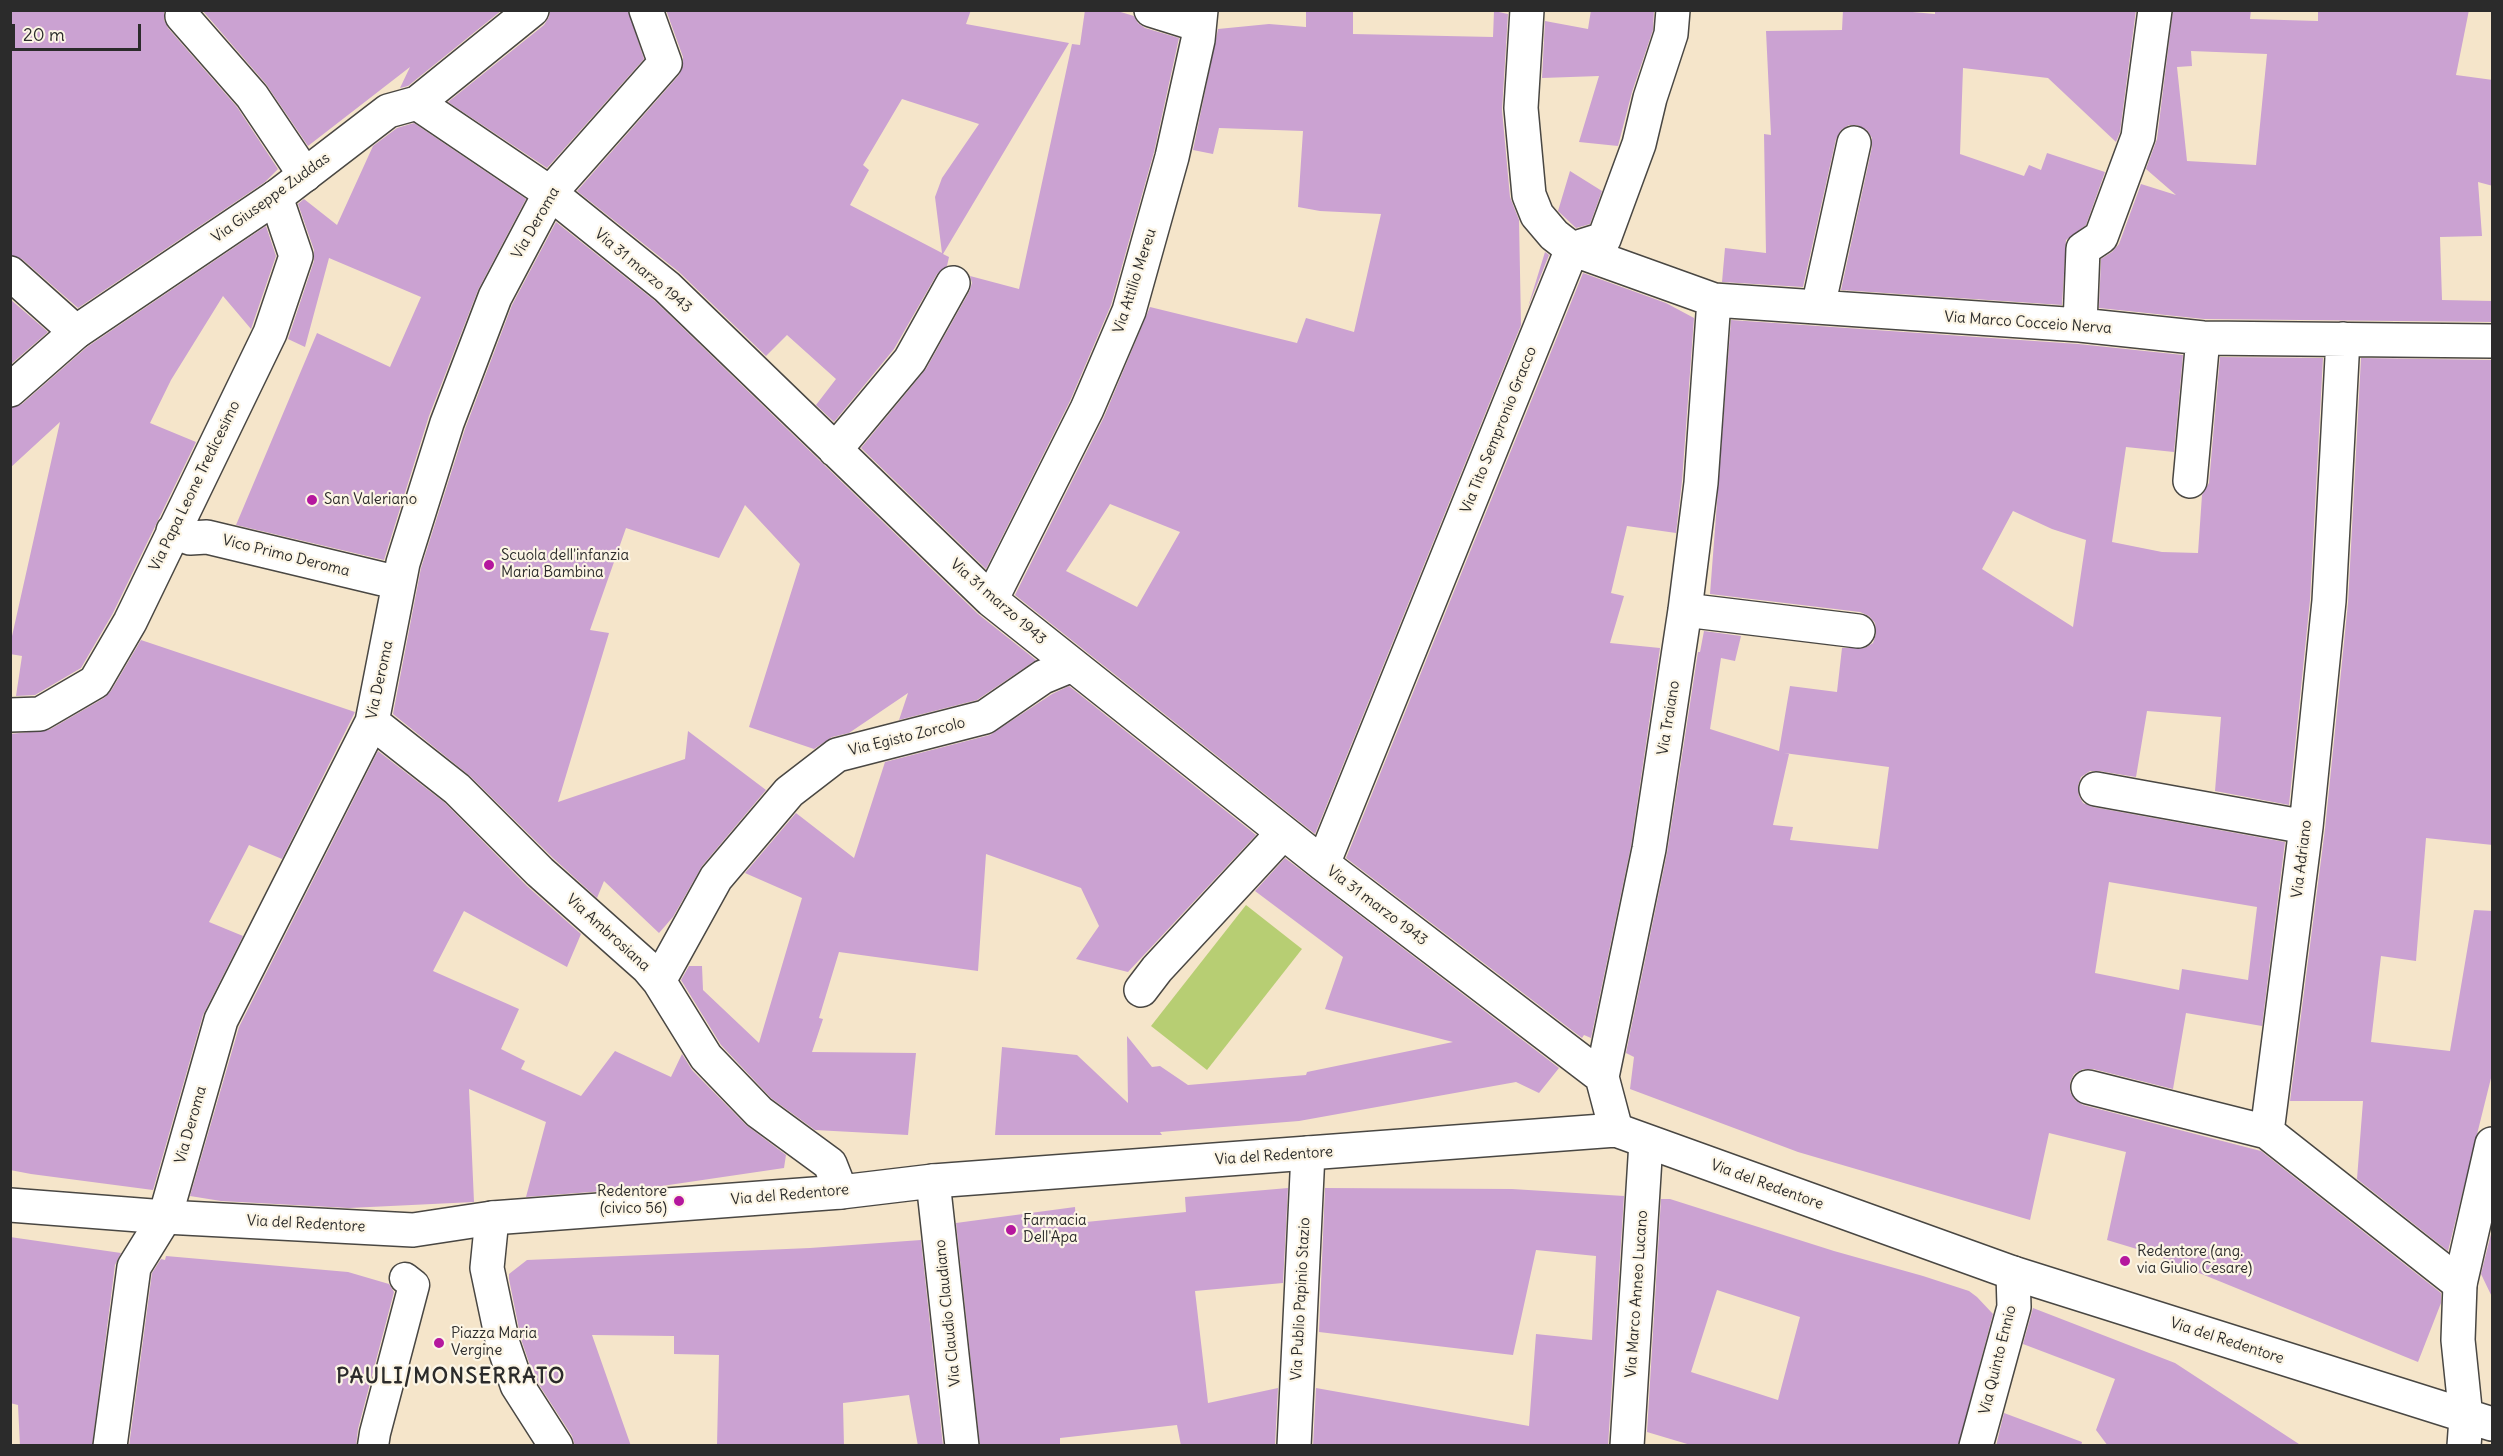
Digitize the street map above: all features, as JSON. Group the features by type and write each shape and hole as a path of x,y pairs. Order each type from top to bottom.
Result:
{"street":[{"name":"Via Giuseppe Zuddas","path":"10,390 76,332 276,197 388,111 417,103 532,10"},
{"name":"Via Deroma","path":"110,1446 134,1267 165,1217 222,1020 372,722 403,563 447,423 495,297 550,193 665,63 646,10"},
{"path":"1151,10 1200,18"},
{"path":"1527,10 1521,108 1529,195 1537,215 1554,235 1572,249 1604,238 1639,144 1650,98 1671,34 1673,10"},
{"path":"2079,325 2083,249 2101,237 2138,137 2155,10"},
{"path":"182,16 252,96 305,174"},
{"name":"Via Attilio Mereu","path":"991,600 1087,409 1129,311 1172,157 1200,18"},
{"name":"Via 31 marzo 1943","path":"417,103 550,193 667,288 991,600 1283,833 1602,1077"},
{"path":"1818,307 1854,143"},
{"name":"Via Papa Leone Tredicesimo","path":"10,715 40,714 95,682 129,622 270,333 296,256 276,197"},
{"name":"Via Marco Cocceio Nerva","path":"1572,249 1714,300 2079,325 2203,338 2493,341"},
{"name":"Via Tito Sempronio Gracco","path":"1323,864 1572,249"},
{"path":"10,273 76,332"},
{"path":"835,450 910,360 953,283"},
{"name":"Via Traiano","path":"1631,1136 1602,1077 1649,849 1685,610 1701,483 1714,300"},
{"path":"2190,481 2203,338"},
{"name":"Via Adriano","path":"2267,1132 2306,827 2329,601 2343,339"},
{"name":"Vico Primo Deroma","path":"173,531 190,537 207,537 399,583"},
{"path":"1685,610 1858,630"},
{"name":"Via Egisto Zorcolo","path":"659,981 716,878 789,792 837,755 985,717 1043,677 1072,665"},
{"name":"Via Ambrosiana","path":"372,722 457,789 540,872 648,968 659,981 706,1057 759,1112 830,1164 841,1192"},
{"path":"2096,789 2306,827"},
{"path":"1141,990 1157,969 1283,833"},
{"path":"2088,1087 2267,1132 2460,1284"},
{"name":"Via del Redentore","path":"10,1205 165,1217 413,1230 492,1218 841,1192 933,1181 1308,1153 1631,1136 2013,1273 2474,1429"},
{"name":"Via Marco Anneo Lucano","path":"1627,1446 1631,1136"},
{"path":"2474,1429 2458,1340 2460,1284 2493,1144"},
{"name":"Via Publio Papinio Stazio","path":"1294,1446 1308,1153"},
{"name":"Via Claudio Claudiano","path":"933,1181 962,1446"},
{"path":"492,1218 487,1268 502,1344 517,1385 556,1446"},
{"name":"Via Quinto Ennio","path":"1976,1446 2014,1307 2013,1273"},
{"path":"373,1446 414,1285 405,1278"}],"green space":[{"path":"1246,905 1302,949 1207,1070 1151,1026"}],"building":[{"path":"10,10 164,10 164,20 168,28 237,107 278,169 265,182 78,308 22,259 10,255"},
{"path":"202,10 502,10 408,86 400,88 410,67 308,146 266,84"},
{"path":"550,10 628,10 644,59 547,168 448,102 544,25"},
{"path":"666,10 971,10 966,24 1069,43 943,254 949,257 947,266 937,274 894,349 834,422 816,405 836,379 787,335 766,356 679,272 577,191 679,75 683,66 683,57","holes":["902,99 979,124 942,178 935,197 942,253 850,205 869,170 863,165"]},
{"path":"1085,10 1114,10 1134,16 1145,28 1179,38 1154,152 1111,305 1070,401 986,569 861,448 926,369 969,292 972,283 970,276 1019,289 1072,44 1080,45"},
{"path":"1306,10 1353,10 1353,34 1493,37 1494,11 1508,14 1502,110 1510,197 1519,220 1521,325 1315,834 1015,595 1104,417 1150,307 1297,343 1306,318 1354,332 1381,214 1320,211 1298,207 1303,131 1219,128 1213,154 1193,150 1218,29 1269,24 1306,27","holes":["1110,504 1180,532 1137,607 1066,571"]},
{"path":"1591,10 1654,10 1653,30 1632,92 1618,146 1579,142 1599,76 1542,78 1545,21 1588,29"},
{"path":"1843,10 1890,10 1935,14 1935,10 2136,10 2120,132 2116,142 2048,78 1963,68 1960,154 2024,176 2029,165 2041,170 2047,153 2105,172 2086,225 2066,240 2062,305 1841,290 1872,147 1872,138 1867,130 1857,125 1849,125 1841,130 1836,139 1803,287 1722,282 1725,248 1766,253 1764,134 1771,135 1766,31 1842,30"},
{"path":"2173,10 2251,10 2250,19 2318,21 2318,10 2469,10 2456,75 2493,80 2493,186 2478,182 2482,236 2440,237 2442,300 2493,301 2493,322 2204,319 2099,308 2101,259 2119,244 2141,184 2176,195 2146,169 2157,139","holes":["2191,51 2267,54 2256,165 2187,161 2177,67 2192,66"]},
{"path":"414,123 526,199 478,290 429,416 384,560 236,525 317,333 390,367 421,297 329,258 305,347 288,339 314,261 314,250 298,204 304,199 337,225 373,146 397,128"},
{"path":"1570,171 1602,191 1590,224 1576,228 1558,211"},
{"path":"556,222 655,301 978,614 1036,660 977,700 899,720 908,693 849,733 832,737 814,749 749,727 800,564 745,505 719,558 626,528 590,630 609,633 558,802 685,759 688,731 766,790 702,866 673,917 659,933 604,881 597,898 470,776 393,714 421,568 465,429 512,305"},
{"path":"266,226 276,256 251,329 223,296 171,380 150,423 196,442 113,613 81,668 35,695 16,696 22,656 10,654 10,645 60,422 10,468 10,408 22,404 87,347"},
{"path":"1545,252 1549,255 1528,307"},
{"path":"1583,273 1666,303 1694,318 1676,533 1627,526 1611,593 1624,596 1610,643 1660,648 1631,846 1591,1038 1584,1035 1582,1038 1346,858"},
{"path":"10,299 48,332 10,365"},
{"path":"1731,320 2078,344 2183,355 2174,452 2126,447 2112,542 2162,552 2198,553 2202,495 2209,483 2220,357 2323,358 2310,600 2289,805 2215,791 2221,717 2147,711 2136,777 2090,771 2081,777 2078,786 2079,796 2083,803 2093,807 2285,842 2262,1026 2186,1013 2173,1089 2093,1069 2083,1069 2074,1074 2070,1082 2070,1092 2075,1100 2083,1105 2261,1151 2441,1293 2441,1303 2418,1362 2150,1253 2107,1240 2126,1152 2049,1133 2030,1220 1798,1152 1630,1089 1634,1057 1626,1053 1667,853 1698,652 1700,652 1704,631 1741,636 1735,661 1721,658 1710,729 1779,751 1790,686 1837,692 1842,648 1865,648 1873,643 1876,634 1875,623 1869,616 1860,612 1710,594","holes":["2013,511 2052,529 2086,540 2073,627 1982,569","1784,753 1889,767 1878,849 1790,840 1793,827 1773,825 1789,754","2109,882 2257,907 2248,980 2182,969 2179,990 2095,973"]},
{"path":"2361,358 2493,360 2493,845 2426,838 2416,961 2381,956 2371,1042 2450,1051 2474,910 2493,911 2493,1070 2448,1251 2357,1179 2363,1101 2290,1101 2325,829 2348,603"},
{"path":"141,640 355,712 282,859 249,845 209,922 243,936 203,1015 153,1190 10,1170 10,734 49,730 104,698 111,691"},
{"path":"1069,686 1256,835 1128,972 1076,959 1099,926 1081,888 986,854 978,971 839,952 819,1018 823,1019 812,1052 916,1053 908,1135 815,1130 771,1098 721,1045 681,980 689,966 702,966 703,990 759,1043 802,898 745,873 796,813 854,858 885,762 990,735 1052,694"},
{"path":"378,751 445,803 527,886 581,934 567,967 464,911 433,971 519,1009 501,1049 525,1061 521,1069 581,1096 615,1051 671,1077 682,1054 692,1070 746,1125 786,1155 784,1168 655,1187 526,1197 546,1122 469,1089 474,1202 349,1208 221,1201 190,1196 239,1027"},
{"path":"1285,858 1559,1068 1539,1093 1516,1082 1299,1121 1160,1132 1162,1135 995,1135 1002,1047 1077,1055 1128,1103 1127,1036 1152,1067 1160,1066 1188,1085 1306,1075 1307,1072 1453,1042 1325,1009 1343,957 1255,891"},
{"path":"1288,1188 1283,1283 1195,1291 1208,1403 1278,1388 1275,1445 1181,1446 1177,1425 1060,1438 1060,1446 980,1446 956,1223 1075,1207 1076,1223 1186,1212 1185,1197"},
{"path":"1325,1188 1512,1189 1624,1196 1608,1446 1313,1446 1316,1388 1529,1426 1536,1334 1592,1340 1596,1256 1536,1250 1513,1355 1319,1332"},
{"path":"1661,1199 1670,1199 1969,1291 1993,1314 1958,1446 1694,1446 1647,1432","holes":["1717,1290 1800,1317 1778,1400 1691,1372"]},
{"path":"2493,1226 2493,1299 2481,1274"},
{"path":"10,1237 121,1253 115,1265 92,1446 20,1446 18,1405 10,1403"},
{"path":"921,1240 943,1446 918,1446 909,1395 843,1403 844,1446 717,1446 719,1355 674,1354 674,1336 592,1335 631,1446 575,1446 572,1436 534,1377 521,1339 509,1279 509,1274 527,1260 810,1248"},
{"path":"166,1256 348,1272 389,1284 394,1292 358,1429 356,1446 129,1446 152,1273 161,1259 165,1260"},
{"path":"2033,1308 2175,1363 2302,1446 2108,1446 2096,1430 2115,1379 2023,1344"},
{"path":"2004,1413 2082,1442 2081,1446 1996,1446"}],"place":[{"name":"San Valeriano","path":"312,500"},
{"name":"Scuola dell'infanzia Maria Bambina","path":"489,565"},
{"name":"Redentore (civico 56)","path":"679,1201"},
{"name":"Farmacia Dell'Apa","path":"1011,1230"},
{"name":"Redentore (ang. via Giulio Cesare)","path":"2125,1261"},
{"name":"Piazza Maria Vergine","path":"439,1343"}],"district":[{"name":"PAULI/MONSERRATO","path":"451,1377"}]}
